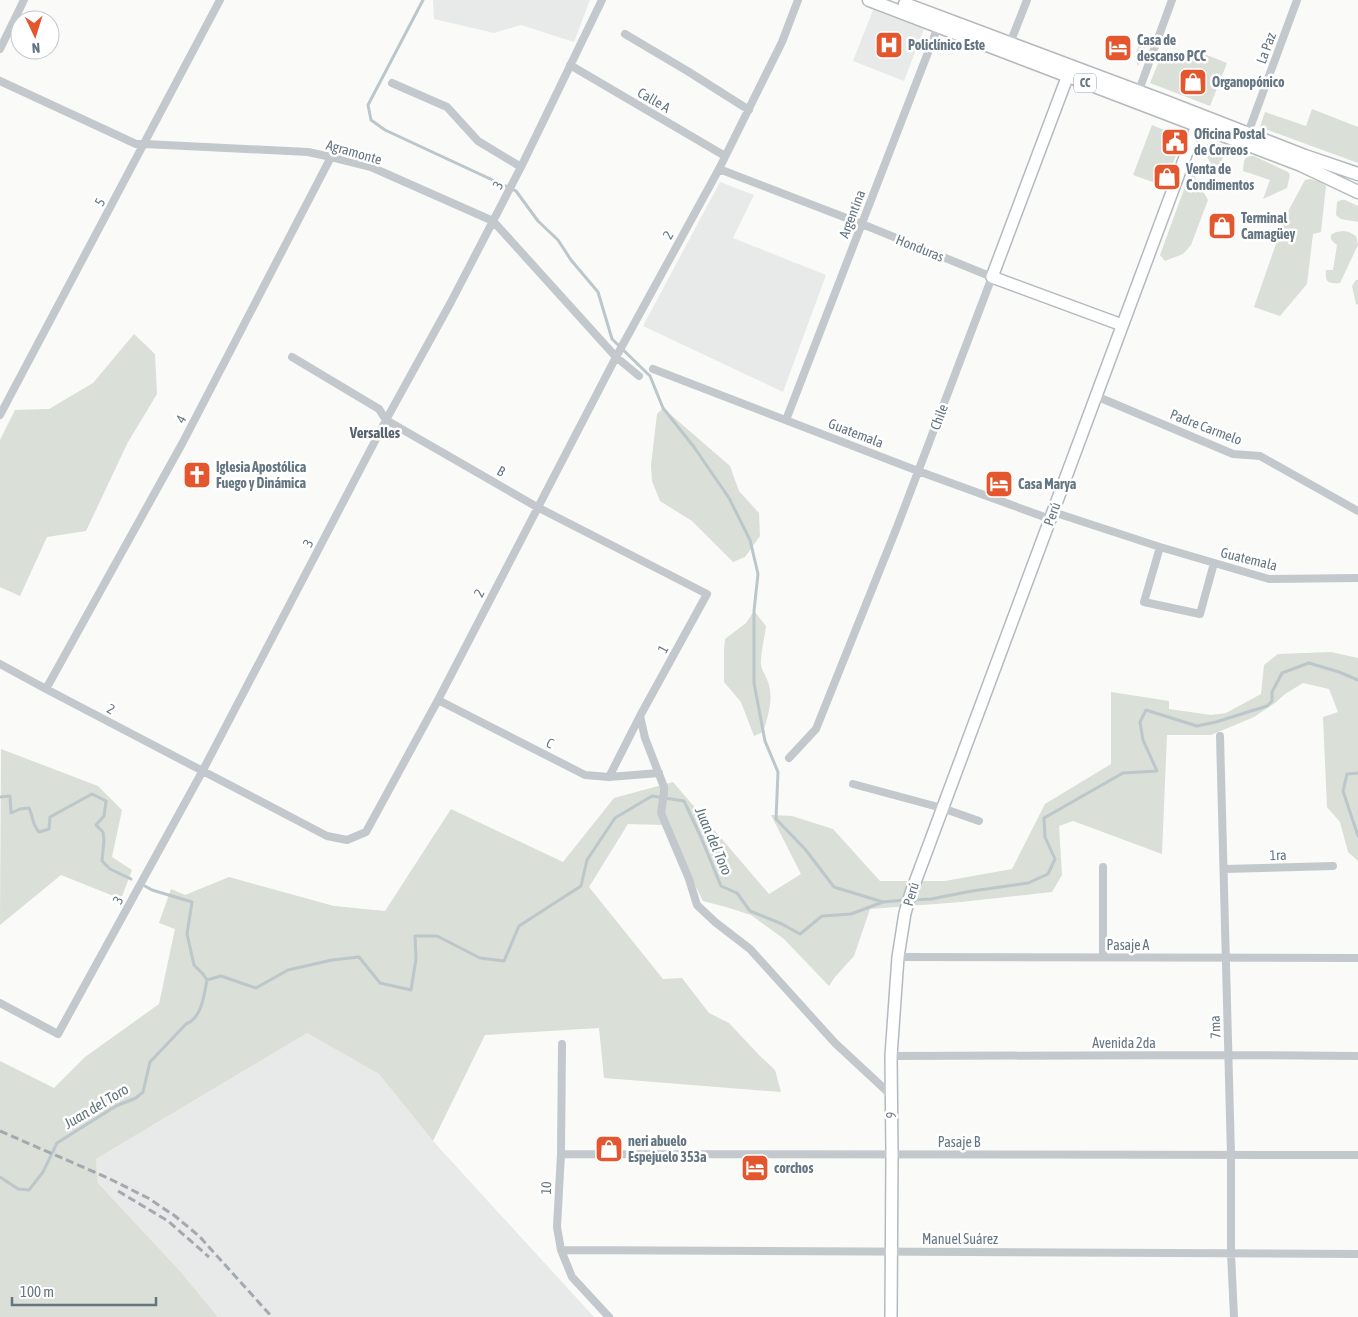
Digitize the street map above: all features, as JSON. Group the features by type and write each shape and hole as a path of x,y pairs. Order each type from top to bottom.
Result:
{"main road":[{"name":"CC","path":"869,0 940,22 1136,97 1196,126 1301,165 1358,192"},
{"name":"CC","path":"893,0 940,22"},
{"name":"CC","path":"1196,126 1248,133 1305,156 1358,174"}],"street":[{"path":"0,48 24,0"},
{"name":"5","path":"0,415 220,0"},
{"name":"3","path":"0,1002 58,1034 202,772 386,420 451,302 521,167 602,0"},
{"name":"2","path":"0,664 202,772 327,836 347,840 366,832 438,700 616,356 726,156 782,42 798,0"},
{"path":"1009,48 1027,0"},
{"path":"1136,97 1172,0"},
{"name":"La Paz","path":"1248,133 1297,0"},
{"name":"Argentina","path":"786,420 940,22"},
{"path":"625,34 749,110"},
{"name":"Calle A","path":"570,65 726,156"},
{"name":"Chile","path":"789,758 816,729 918,471 1069,72"},
{"name":"Agramonte","path":"0,81 136,144 308,152 371,167 493,221 616,356 639,376"},
{"path":"392,83 446,106 478,141 521,167"},
{"name":"Perú","path":"906,914 911,893 942,808 1147,262 1196,126"},
{"name":"4","path":"46,689 187,434 331,157"},
{"name":"Honduras","path":"719,169 992,277 1122,325"},
{"name":"B","path":"292,357 379,409 386,420 537,507 707,594"},
{"name":"Guatemala","path":"653,369 918,471 1052,515 1269,579 1358,578"},
{"name":"Padre Carmelo","path":"1096,396 1233,454 1260,456 1358,511"},
{"path":"1160,547 1144,602 1200,614 1214,563"},
{"name":"1","path":"609,777 707,594"},
{"name":"C","path":"438,700 585,775 609,777 659,773"},
{"path":"640,716 645,738 664,787 661,813 689,879 697,905 715,922 750,949 835,1044 891,1095"},
{"name":"7ma","path":"1220,736 1234,1317"},
{"path":"853,784 942,808 979,821"},
{"name":"1ra","path":"1224,869 1333,866"},
{"path":"1103,867 1103,957"},
{"name":"9","path":"891,1317 891,1056 898,957 906,914"},
{"name":"Pasaje A","path":"898,957 1358,958"},
{"name":"10","path":"562,1044 557,1227 561,1250 572,1277 609,1317"},
{"name":"Avenida 2da","path":"891,1056 1358,1056"},
{"name":"Pasaje B","path":"560,1154 1358,1155"},
{"name":"Manuel Suárez","path":"561,1250 1358,1254"}],"shaded area":[{"path":"433,0 590,0 574,42 521,25 494,33 434,19"},
{"name":"Policlínico Este","path":"873,10 924,29 904,81 853,61"},
{"path":"1147,42 1138,66 1135,57 1136,51 1142,43"},
{"path":"1194,50 1227,63 1210,106 1150,83 1163,51 1188,60"},
{"path":"1312,109 1358,127 1358,163 1260,127 1265,112 1306,126"},
{"path":"1152,125 1183,138 1164,186 1133,175"},
{"path":"1214,143 1226,146 1217,177 1204,150 1208,144"},
{"path":"1247,156 1254,156 1288,172 1290,175 1287,188 1263,199 1270,180 1243,171 1244,161"},
{"path":"1191,170 1208,200 1191,245 1183,254 1165,261 1160,255"},
{"path":"1310,179 1326,186 1321,232 1313,234 1307,284 1280,316 1254,307 1286,215 1305,180"},
{"path":"720,182 754,195 733,238 826,275 783,392 643,326"},
{"path":"1341,200 1358,206 1358,222 1341,219 1336,215 1337,202"},
{"path":"1343,231 1356,236 1358,245 1340,283 1330,283 1326,278 1326,270 1333,270 1337,245 1331,240 1331,235"},
{"path":"1358,280 1358,305 1356,304 1352,286"},
{"path":"134,334 155,354 157,394 128,442 86,531 47,537 20,596 0,587 0,440 15,410 49,409 93,383"},
{"path":"663,408 730,466 739,491 759,513 760,536 745,557 733,562 692,521 660,501 652,481 651,465 657,414"},
{"path":"754,611 766,626 761,665 770,688 770,707 763,732 754,736 741,702 724,682 724,649 725,639 746,623"},
{"path":"1331,652 1358,658 1358,861 1348,852 1340,822 1327,807 1323,717 1338,712 1329,689 1303,683 1254,717 1211,735 1167,735 1162,854 1073,821 1059,826 1062,875 1052,892 870,909 854,956 829,986 784,939 751,915 703,901 665,825 628,824 589,887 663,979 682,978 709,1013 729,1023 775,1070 781,1092 604,1078 599,1028 485,1035 433,1141 379,1074 307,1033 96,1159 98,1183 179,1270 218,1317 0,1317 0,1061 54,1088 85,1057 159,1004 175,929 159,923 171,889 185,895 229,877 334,906 385,911 451,809 563,862 614,798 673,782 769,894 801,874 771,815 792,816 833,829 880,881 945,881 1012,869 1045,804 1111,764 1111,692 1169,701 1169,709 1211,715 1226,713 1261,694 1264,665 1278,654"},
{"path":"1,749 98,786 122,810 112,857 132,870 121,899 61,875 0,925"},
{"path":"307,1033 379,1074 433,1141 594,1317 218,1317 179,1270 98,1183 96,1159"}],"waterway":[{"path":"423,0 368,105 371,120 385,130 516,191 538,221 558,240 571,260 598,292 612,339 650,376 663,408 694,447 729,498 750,540 758,574 754,611 754,683 765,741 778,772 776,819 805,849 834,887 883,902"},
{"name":"Juan del Toro","path":"911,900 931,899 1028,883 1048,874 1055,859 1045,837 1044,818 1123,773 1157,771 1143,740 1140,722 1146,710 1197,726 1216,722 1267,706 1272,701 1272,692 1282,673 1309,663 1358,680"},
{"name":"Juan del Toro","path":"1358,773 1347,774 1343,791 1358,836"},
{"path":"0,797 10,796 11,813 29,808 39,832 49,829 50,817 92,794 106,801 104,816 96,825 103,832 102,861 110,869 131,879"},
{"name":"Juan del Toro","path":"207,980 221,976 256,988 288,970 332,960 359,957 380,983 411,990 416,959 415,936 437,936 480,958 504,961 519,926 581,886 587,860 615,818 652,796 684,801 721,886 737,893 750,911 782,924 800,934 822,916 851,914 883,902 905,900"},
{"path":"145,886 152,890 192,902 187,934 194,965 207,980"},
{"name":"Juan del Toro","path":"0,1177 18,1189 29,1190 43,1172 57,1143 116,1106 136,1098 143,1092 150,1062 186,1024 196,1017 203,999 207,980"}],"railway":[{"path":"0,1131 108,1178 148,1198 175,1216 199,1236 272,1317"},
{"path":"118,1191 168,1221 209,1257"}],"place":[{"name":"Policlínico Este","path":"889,45"},
{"name":"Casa de descanso PCC","path":"1118,48"},
{"name":"Organopónico","path":"1193,82"},
{"name":"Oficina Postal de Correos","path":"1175,142"},
{"name":"Venta de Condimentos","path":"1167,177"},
{"name":"Terminal Camagüey","path":"1222,226"},
{"name":"Iglesia Apostólica Fuego y Dinámica","path":"197,475"},
{"name":"Casa Marya","path":"999,484"},
{"name":"neri abuelo Espejuelo 353a","path":"609,1149"},
{"name":"corchos","path":"755,1168"}],"district":[{"name":"Versalles","path":"375,432"}]}
